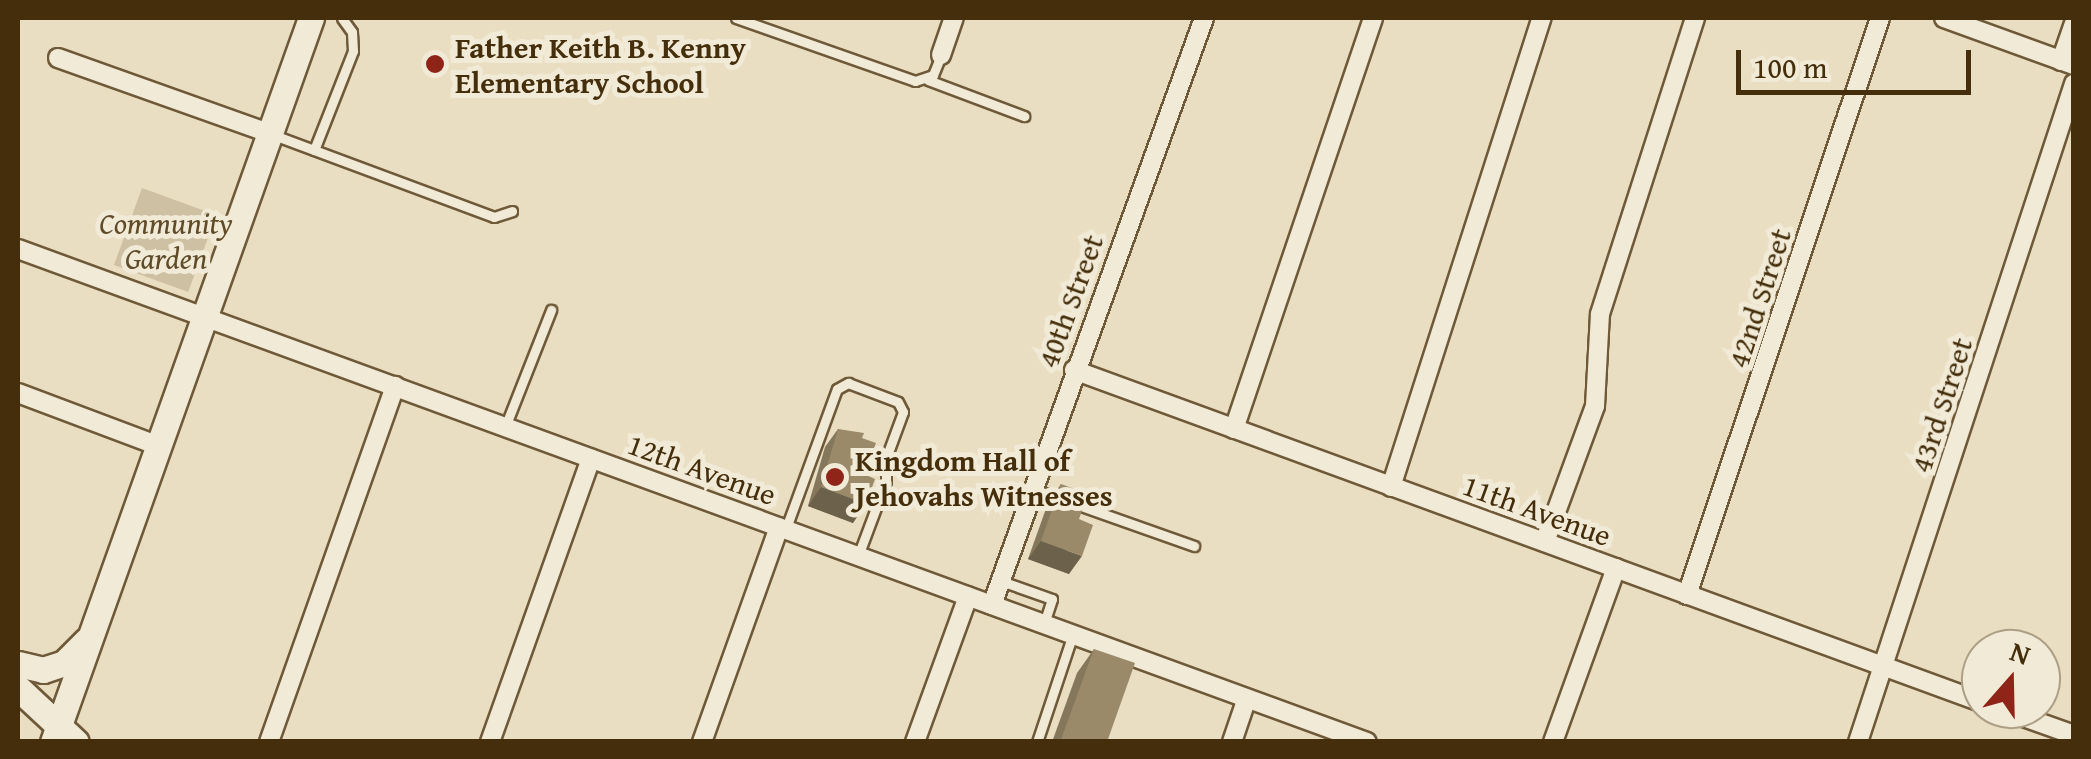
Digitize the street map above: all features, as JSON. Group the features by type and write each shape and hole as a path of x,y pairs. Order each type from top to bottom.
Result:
{"street":[{"path":"62,737 86,641 311,18"},
{"path":"941,55 954,18"},
{"name":"40th Street","path":"992,605 1204,18"},
{"path":"1234,429 1373,18"},
{"path":"1392,487 1542,18"},
{"path":"1544,542 1595,406 1600,314 1696,18"},
{"name":"42nd Street","path":"1687,595 1880,18"},
{"path":"1944,18 2068,63 2074,24"},
{"path":"58,58 269,133"},
{"name":"43rd Street","path":"1858,742 2074,84"},
{"name":"12th Avenue","path":"18,248 1367,742"},
{"name":"11th Avenue","path":"1074,370 1961,695"},
{"path":"270,742 395,386"},
{"path":"18,393 156,446"},
{"path":"490,742 590,458"},
{"path":"702,742 782,528"},
{"path":"1554,742 1616,568"},
{"path":"915,742 968,596"},
{"path":"18,664 42,670 64,663 86,641"},
{"path":"18,688 62,737"},
{"path":"1232,742 1248,698"}],"lane":[{"path":"314,150 352,51 352,32 342,18"},
{"path":"736,18 914,81 928,80 1024,116"},
{"path":"928,80 941,55"},
{"path":"269,133 494,217 512,211"},
{"path":"505,426 550,310"},
{"path":"782,528 837,389 848,383 898,402 903,412 858,556"},
{"path":"1033,488 1194,546"},
{"path":"1000,580 1052,599 1044,624"},
{"path":"1037,742 1073,634"}],"green space":[{"name":"Community Garden","path":"142,188 216,215 188,292 114,265"}],"building":[{"path":"838,429 864,433 862,438 876,443 864,474 875,479 866,504 821,487"},
{"path":"1061,484 1088,494 1079,519 1093,525 1082,556 1041,541"},
{"path":"1094,649 1135,663 1107,742 1060,742"}],"place":[{"name":"Father Keith B. Kenny Elementary School","path":"435,64"},
{"name":"Kingdom Hall of Jehovahs Witnesses","path":"835,477"}]}
